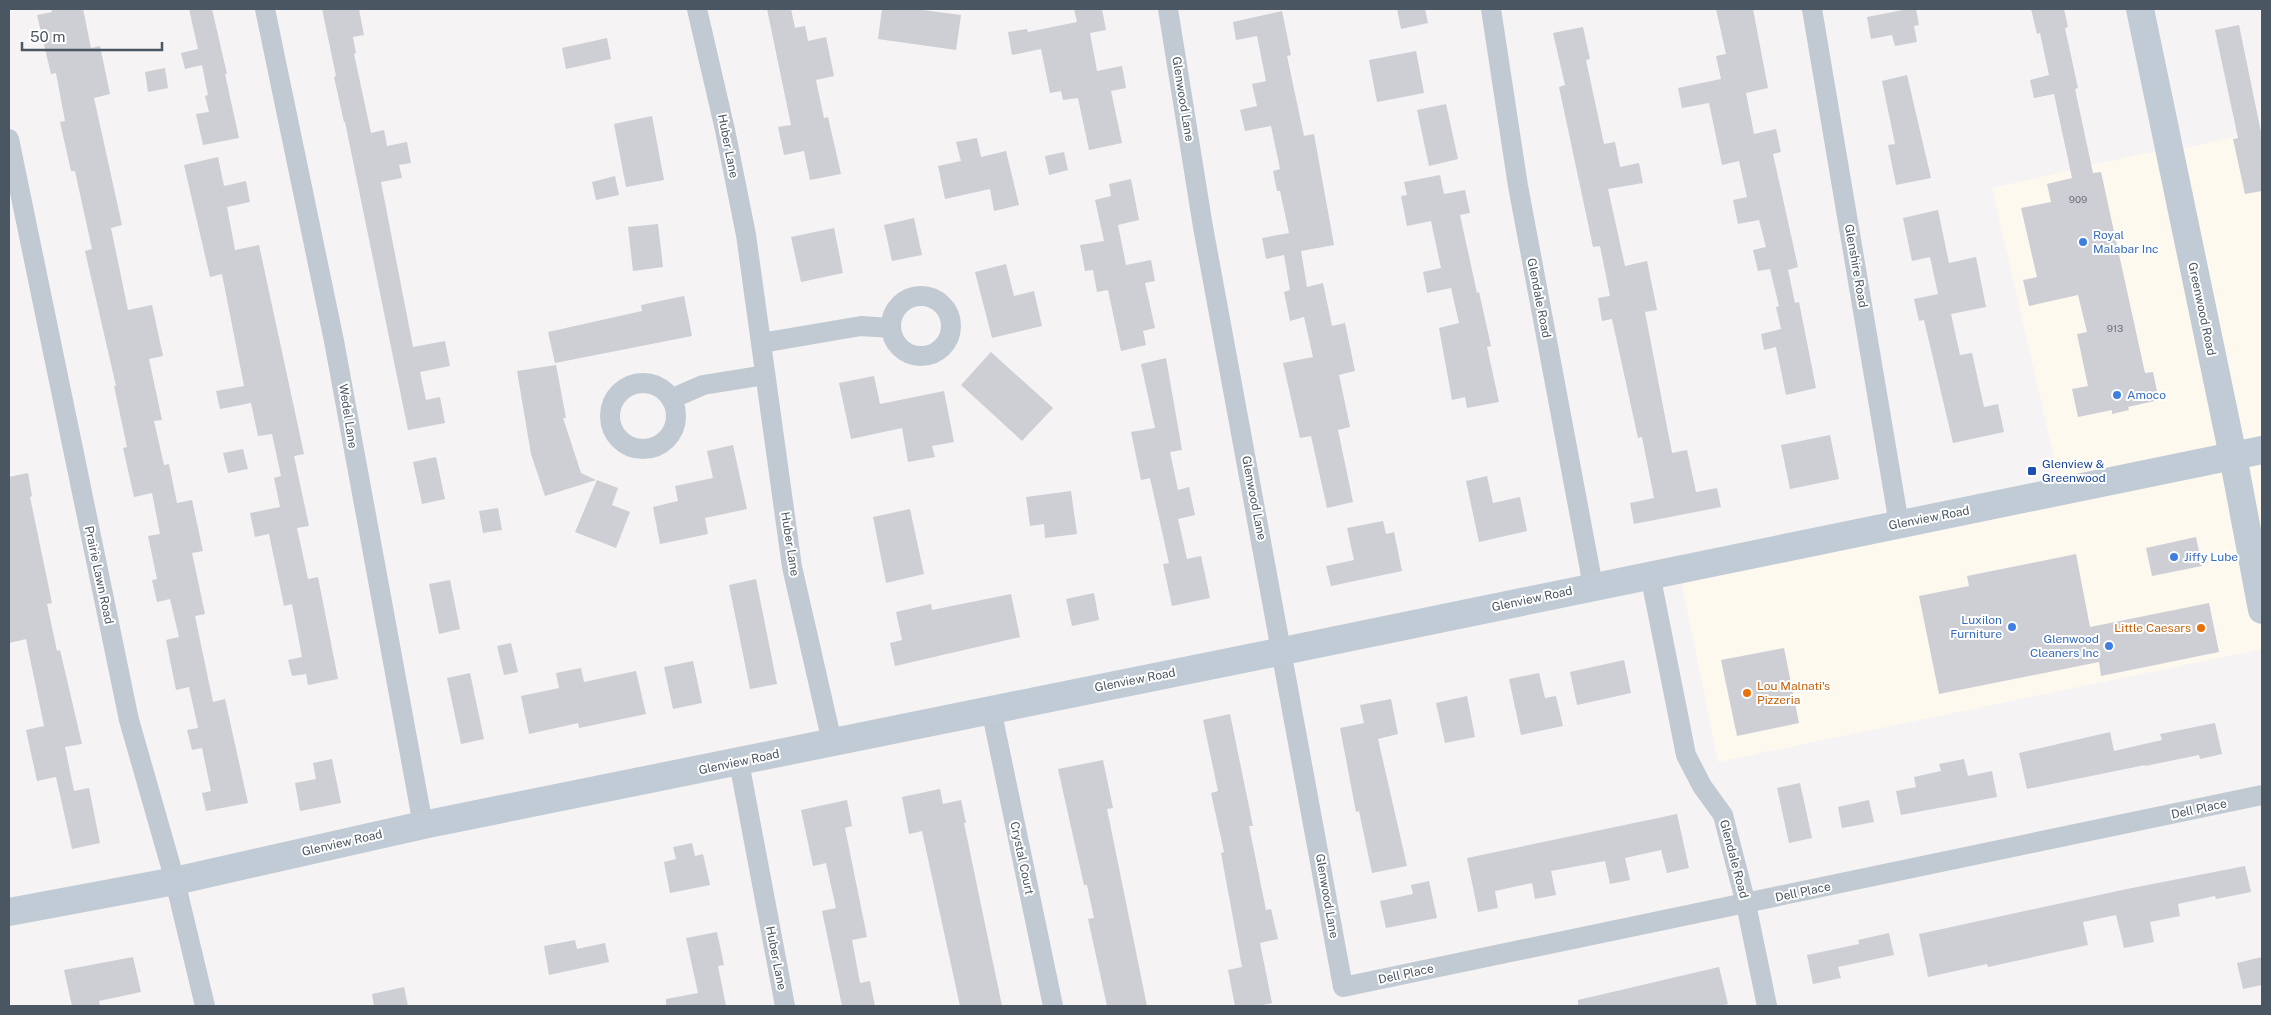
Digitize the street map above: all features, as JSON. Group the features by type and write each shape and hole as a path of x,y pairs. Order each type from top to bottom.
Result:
{"main road":[{"name":"Greenwood Road","path":"2140,9 2233,456 2262,610"},
{"name":"Glenview Road","path":"9,912 175,881 423,825 2262,450"}],"street":[{"name":"Wedel Lane","path":"265,9 334,341 423,825"},
{"name":"Huber Lane","path":"697,9 725,130 746,235 792,566 832,742"},
{"name":"Glenwood Lane","path":"1168,9 1203,227 1344,987"},
{"name":"Glendale Road","path":"1491,9 1518,186 1593,586"},
{"name":"Glenshire Road","path":"1812,9 1899,524"},
{"name":"Prairie Lawn Road","path":"9,139 128,720 175,881 205,1006"},
{"path":"762,343 861,326 890,328"},
{"path":"671,399 703,385 765,375"},
{"name":"Glendale Road","path":"1650,574 1686,756 1702,786 1723,815 1746,904 1767,1006"},
{"name":"Crystal Court","path":"991,709 1053,1006"},
{"name":"Huber Lane","path":"739,762 785,1006"},
{"name":"Dell Place","path":"1344,987 2262,795"}],"shaded area":[{"path":"2262,131 2262,649 1718,762 1680,575 2059,479 1992,188 2145,153 2181,149"}],"building":[{"path":"51,9 83,9 91,48 100,46 110,94 94,98 122,225 111,228 128,310 152,305 163,356 149,359 162,420 154,421 164,465 169,464 177,503 192,500 203,551 192,553 205,614 195,616 213,702 225,699 248,803 206,811 202,793 211,791 202,748 192,750 187,730 198,728 189,687 176,690 166,640 179,637 170,599 157,602 152,580 157,579 148,536 160,534 152,493 134,497 123,448 127,447 114,386 116,386 85,251 92,249 75,171 71,171 60,122 65,121 56,73 51,74 37,15 52,12"},
{"path":"189,9 212,9 239,138 203,145 196,114 209,112 205,96 208,95 202,65 185,69 181,53 198,49"},
{"path":"322,9 359,9 364,35 353,37 356,53 354,54 371,133 384,130 387,146 407,142 411,163 399,165 402,178 381,182 413,347 445,341 450,366 420,372 426,400 440,397 445,423 408,430 345,122 334,77 336,76"},
{"path":"767,9 791,9 795,28 805,26 808,41 826,37 834,76 816,80 824,118 828,117 841,174 810,180 804,151 784,155 778,127 791,125"},
{"path":"882,9 915,9 961,15 956,50 878,39"},
{"path":"1074,9 1102,9 1106,30 1090,33 1097,71 1122,66 1126,88 1111,91 1122,143 1089,150 1078,98 1063,100 1061,91 1050,93 1041,49 1012,55 1008,32 1027,29 1028,32 1077,22"},
{"path":"1397,9 1425,9 1428,23 1401,29"},
{"path":"1716,9 1753,9 1768,88 1746,93 1754,134 1776,129 1781,152 1773,154 1798,267 1788,270 1795,303 1799,302 1816,388 1786,395 1776,347 1764,350 1761,334 1781,329 1776,307 1779,306 1770,269 1758,271 1753,250 1766,247 1759,220 1738,224 1733,200 1747,197 1739,161 1722,165 1709,103 1682,108 1678,88 1721,79 1716,56 1726,54"},
{"path":"1916,9 1919,25 1914,26 1917,42 1895,46 1892,35 1871,39 1867,17"},
{"path":"2031,9 2064,9 2068,27 2065,28 2078,88 2075,89 2093,173 2101,172 2145,373 2153,372 2159,400 2128,407 2129,410 2112,414 2112,410 2078,417 2072,389 2088,386 2077,334 2087,332 2078,295 2029,306 2023,280 2037,277 2021,208 2051,202 2047,184 2072,178 2054,94 2034,98 2030,80 2049,75 2040,33 2037,34"},
{"path":"1282,11 1291,55 1287,56 1304,136 1314,134 1334,245 1301,251 1307,287 1323,283 1332,326 1345,323 1355,371 1339,375 1350,427 1338,430 1353,502 1327,508 1311,436 1300,438 1283,363 1313,357 1304,317 1290,321 1284,292 1290,290 1284,255 1266,259 1262,238 1289,233 1280,191 1277,191 1273,171 1280,169 1271,126 1245,131 1240,110 1257,106 1252,84 1266,81 1257,36 1236,40 1233,22"},
{"path":"2239,25 2262,137 2262,191 2245,194 2233,139 2238,138 2215,30"},
{"path":"1583,27 1590,59 1586,60 1604,144 1615,142 1620,167 1639,163 1643,183 1608,189 1625,266 1647,261 1657,310 1645,312 1672,453 1687,450 1696,492 1717,488 1721,507 1634,524 1630,503 1654,498 1642,437 1638,438 1612,319 1602,321 1598,298 1610,296 1600,246 1593,247 1559,87 1565,85 1553,33"},
{"path":"607,38 611,59 566,69 562,48"},
{"path":"1416,51 1424,93 1377,102 1369,60"},
{"path":"165,68 168,88 148,92 145,72"},
{"path":"1907,75 1931,178 1896,185 1888,145 1895,144 1882,81"},
{"path":"1446,104 1458,159 1429,166 1417,110"},
{"path":"652,116 664,180 626,187 614,124"},
{"path":"977,138 981,157 1006,151 1019,205 994,211 990,189 945,199 938,166 961,161 956,142"},
{"path":"1064,152 1068,170 1049,175 1045,156"},
{"path":"218,157 224,186 246,181 250,202 227,207 235,250 259,245 304,454 294,456 309,526 297,528 308,579 318,577 338,679 308,685 306,674 292,676 288,660 302,657 292,604 284,606 269,534 255,537 250,513 280,507 274,478 281,476 272,434 258,436 251,403 220,409 216,391 244,386 222,274 210,277 184,165"},
{"path":"1440,175 1444,194 1465,190 1470,213 1460,215 1491,346 1487,347 1499,402 1467,408 1465,397 1452,400 1439,328 1459,323 1451,288 1427,293 1423,272 1441,268 1431,221 1407,226 1401,196 1407,195 1404,182"},
{"path":"615,176 619,195 596,200 592,182"},
{"path":"1131,179 1139,220 1118,225 1126,265 1151,260 1155,281 1145,283 1155,328 1143,331 1146,345 1121,351 1108,290 1097,292 1093,270 1085,271 1080,245 1104,241 1095,200 1111,196 1109,184"},
{"path":"1938,210 1949,263 1976,257 1986,307 1951,314 1960,355 1972,353 1984,407 1998,404 2004,432 1953,443 1924,320 1919,321 1914,299 1938,294 1930,257 1912,261 1903,218"},
{"path":"914,218 922,255 892,261 884,225"},
{"path":"658,224 663,267 633,271 628,227"},
{"path":"834,228 843,273 801,282 791,237"},
{"path":"1006,264 1014,296 1034,291 1042,326 992,338 975,272"},
{"path":"684,296 692,336 555,363 548,332 642,311 641,305"},
{"path":"991,352 1053,408 1022,441 961,385"},
{"path":"1166,358 1182,450 1170,452 1178,490 1189,487 1195,515 1178,519 1187,559 1201,556 1210,598 1172,606 1163,564 1169,563 1150,478 1141,480 1131,432 1155,428 1141,364"},
{"path":"556,365 566,418 563,418 581,473 596,480 545,496 531,454 517,371"},
{"path":"874,376 880,404 944,391 954,442 932,446 935,457 908,462 902,428 851,439 839,383"},
{"path":"1830,435 1839,479 1790,489 1781,445"},
{"path":"733,445 747,509 705,518 708,534 660,544 653,507 678,501 675,486 713,478 707,451"},
{"path":"243,449 248,469 228,473 223,453"},
{"path":"436,457 445,499 422,504 413,462"},
{"path":"28,473 32,496 30,497 52,603 47,604 57,651 60,650 82,744 65,747 74,791 89,788 100,843 72,849 56,777 37,781 26,730 44,726 26,639 9,643 9,477"},
{"path":"1487,476 1493,503 1520,497 1527,531 1479,542 1466,481"},
{"path":"597,480 618,488 612,505 630,512 616,548 575,532"},
{"path":"1071,491 1077,534 1045,538 1044,524 1030,526 1026,497"},
{"path":"498,508 502,530 483,533 479,511"},
{"path":"910,509 924,574 886,583 873,517"},
{"path":"1383,521 1386,534 1394,532 1402,571 1331,586 1326,566 1354,560 1347,528"},
{"name":"Jiffy Lube","path":"2196,537 2202,566 2152,576 2146,548"},
{"path":"2076,554 2090,627 2209,603 2219,652 2101,676 2099,662 1939,694 1919,596 1969,586 1967,576"},
{"path":"756,579 777,684 750,689 729,585"},
{"path":"450,580 460,629 439,634 429,584"},
{"path":"1094,593 1099,620 1072,626 1066,599"},
{"path":"1011,594 1020,637 895,666 890,643 902,640 896,612 931,604 932,610"},
{"path":"511,643 518,672 504,675 497,646"},
{"path":"1784,648 1799,723 1737,736 1721,660"},
{"path":"1624,660 1631,693 1577,705 1570,672"},
{"path":"693,661 702,703 673,709 664,667"},
{"path":"581,668 584,682 636,671 646,714 579,728 578,723 529,734 521,696 559,688 556,673"},
{"path":"470,673 484,739 461,744 447,678"},
{"path":"1539,673 1545,698 1556,696 1563,726 1521,735 1509,679"},
{"path":"1467,696 1475,737 1445,743 1436,703"},
{"path":"1391,699 1398,734 1378,739 1407,866 1372,873 1359,811 1356,812 1340,728 1364,723 1360,705"},
{"path":"1230,714 1253,826 1249,826 1266,910 1271,909 1278,939 1260,943 1272,1003 1259,1006 1235,1006 1228,970 1242,967 1221,853 1224,852 1211,793 1218,791 1203,720"},
{"path":"2215,723 2222,754 2200,759 2199,755 2027,789 2019,753 2110,732 2114,751 2162,740 2160,734"},
{"path":"332,759 341,803 300,811 295,783 316,779 313,763"},
{"path":"1964,759 1968,776 1992,771 1997,797 1901,815 1896,791 1916,787 1914,777 1941,771 1939,764"},
{"path":"1103,760 1113,808 1107,809 1147,1006 1107,1006 1088,919 1094,918 1087,885 1084,885 1058,769"},
{"path":"1800,783 1812,838 1789,843 1777,788"},
{"path":"940,789 943,804 961,800 966,823 964,823 1002,1006 960,1006 922,831 909,834 902,797"},
{"path":"847,800 852,826 845,828 867,937 852,940 860,983 870,981 875,1006 842,1006 822,911 836,908 826,863 813,866 801,810"},
{"path":"1869,800 1874,822 1842,828 1838,807"},
{"path":"1677,814 1689,868 1667,873 1661,850 1625,858 1630,880 1610,884 1605,861 1551,871 1556,895 1535,899 1532,883 1495,891 1498,908 1478,912 1467,858"},
{"path":"692,843 695,856 703,854 710,885 670,893 664,862 676,859 673,847"},
{"path":"2245,866 2251,892 2216,899 2215,896 2178,904 2180,916 2150,922 2154,942 2124,948 2116,915 2083,922 2088,945 1988,967 1987,964 1928,977 1919,934 2127,889"},
{"path":"1429,881 1437,918 1386,928 1380,901 1413,894 1411,885"},
{"path":"717,932 724,965 718,966 726,1006 666,1006 666,999 698,993 686,938"},
{"path":"1889,933 1894,955 1838,967 1841,978 1813,984 1807,955 1859,944 1858,940"},
{"path":"575,940 577,949 605,943 609,962 549,975 544,946"},
{"path":"133,957 141,992 99,1001 100,1006 72,1006 64,970"},
{"path":"2262,957 2262,985 2243,989 2237,963"},
{"path":"1719,967 1728,1004 1719,1006 1578,1006 1578,1000"},
{"path":"404,987 408,1006 374,1006 372,994"}],"place":[{"name":"Royal Malabar Inc","path":"2083,242"},
{"name":"Amoco","path":"2117,395"},
{"name":"Glenview & Greenwood","path":"2032,471"},
{"name":"Jiffy Lube","path":"2174,557"},
{"name":"Luxilon Furniture","path":"2012,627"},
{"name":"Little Caesars","path":"2201,628"},
{"name":"Glenwood Cleaners Inc","path":"2109,646"},
{"name":"Lou Malnati's Pizzeria","path":"1747,693"}]}
